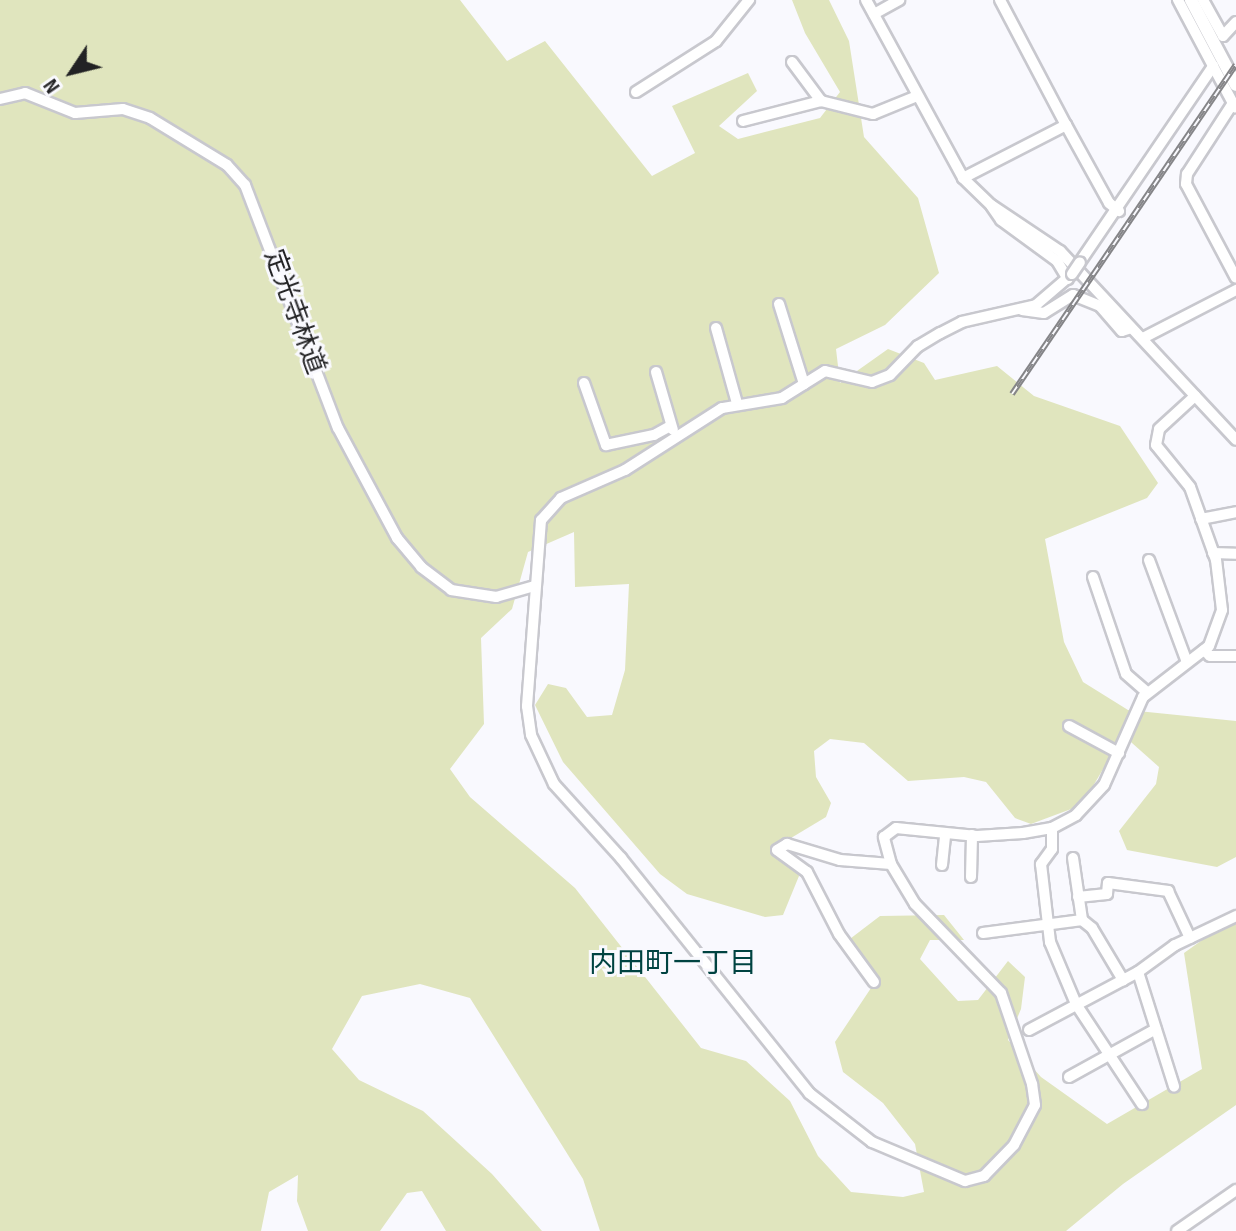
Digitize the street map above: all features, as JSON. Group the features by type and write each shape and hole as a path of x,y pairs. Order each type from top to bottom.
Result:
{"street":[{"path":"636,92 716,41 749,0"},
{"path":"866,0 963,178 991,205 1060,251 1236,440"},
{"path":"874,14 899,0"},
{"path":"1000,0 1109,203 1119,211"},
{"path":"1178,0 1234,106 1187,174 1186,184 1236,278"},
{"path":"1191,0 1236,85"},
{"path":"1203,0 1223,36 1236,22"},
{"path":"792,62 821,101"},
{"path":"584,383 606,445 673,430 737,403 782,398 833,369 872,382 890,375 918,346 962,322 1022,310 1044,301 1070,276 1119,211 1213,66"},
{"name":"定光寺林道","path":"0,99 25,93 75,113 123,109 150,118 227,165 245,185 338,428 397,538 421,567 451,590 496,597 534,586"},
{"path":"743,121 821,101 873,114 917,96"},
{"path":"963,178 1066,125"},
{"path":"991,205 1001,220 1057,261 1070,276"},
{"path":"1143,338 1236,290"},
{"path":"1022,310 1044,313 1073,295 1100,306 1122,331 1131,328"},
{"path":"779,304 804,384"},
{"path":"716,328 737,403"},
{"path":"656,372 673,430"},
{"path":"673,430 625,470 551,506 541,520 527,706 531,735 554,784 621,858 809,1093 872,1142 972,1180 984,1176 1014,1145 1030,1120 1032,1084 1001,993 922,912 891,864 883,843 890,832 972,835 1052,828 1093,802 1147,692 1204,650 1222,610 1213,553 1190,487 1156,445 1163,423 1195,396"},
{"path":"1201,519 1236,512"},
{"path":"1213,553 1236,554"},
{"path":"1149,560 1187,662"},
{"path":"1093,577 1126,674 1147,692"},
{"path":"1204,650 1210,656 1236,656"},
{"path":"1069,726 1119,753"},
{"path":"1052,828 1052,849 1041,864 1046,925 1076,1004 1107,1056 1142,1104"},
{"path":"942,865 945,834"},
{"path":"971,877 972,835"},
{"path":"874,982 839,934 807,872 777,850 787,844 840,860 891,864"},
{"path":"1073,858 1082,920 1092,928 1123,980"},
{"path":"1078,897 1107,894 1108,883 1168,891 1190,938"},
{"path":"1029,1030 1138,972 1190,938 1236,916"},
{"path":"983,933 1082,920"},
{"path":"1138,972 1174,1086"},
{"path":"1069,1077 1156,1029"},
{"path":"1177,1231 1236,1190"}],"green space":[{"path":"0,0 460,0 507,61 545,41 652,176 695,153 672,106 748,73 757,91 719,126 738,139 820,118 840,92 805,33 792,0 829,0 849,41 864,137 918,198 939,273 885,325 836,349 840,383 888,349 924,363 935,380 997,366 1034,396 1120,426 1158,483 1147,498 1045,539 1064,642 1083,682 1128,710 1236,721 1236,857 1217,867 1127,850 1119,831 1156,784 1159,767 1123,735 1082,805 1031,824 1015,818 986,782 964,777 908,781 864,743 830,739 814,751 816,777 831,803 826,817 791,838 799,876 783,915 765,917 687,894 660,874 563,762 535,705 548,684 566,688 587,717 612,715 625,670 629,584 575,587 574,532 528,552 512,609 481,638 484,724 450,769 470,797 575,888 701,1048 746,1061 790,1101 818,1156 851,1192 903,1197 924,1192 915,1144 883,1103 843,1072 835,1042 873,985 842,945 880,916 944,915 964,940 930,940 920,959 958,1001 978,1000 1008,961 1025,977 1021,1009 1008,1040 1041,1077 1107,1124 1202,1069 1184,953 1212,933 1236,924 1236,1105 1123,1184 1066,1231 600,1231 583,1179 470,998 420,984 362,996 332,1049 359,1080 423,1111 492,1174 542,1231 446,1231 422,1191 407,1193 380,1231 308,1231 297,1201 298,1175 269,1192 261,1231 0,1231"}],"railway":[{"path":"1012,394 1236,65"}],"district":[{"name":"内田町一丁目","path":"673,964"}]}
